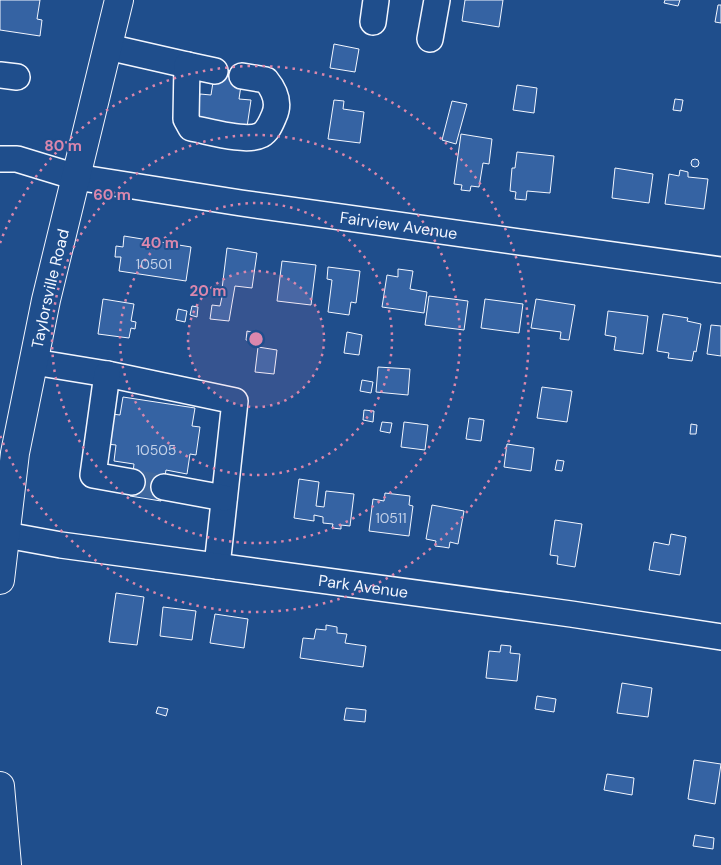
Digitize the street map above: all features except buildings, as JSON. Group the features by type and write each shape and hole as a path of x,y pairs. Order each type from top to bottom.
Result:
{"main road":[{"name":"Taylorsville Road","path":"0,580 15,453 46,300 119,0"},
{"path":"0,786 7,865"}],"street":[{"path":"430,39 437,0"},
{"path":"108,47 215,70"},
{"path":"188,65 186,119 191,128 247,138 260,135 270,126 277,109 274,90 266,80 242,76"},
{"name":"Fairview Avenue","path":"0,159 17,159 76,177 241,203 721,270"},
{"path":"34,362 107,374 235,400 217,566"},
{"path":"107,374 93,475 132,482"},
{"path":"164,487 224,498"},
{"name":"Park Avenue","path":"6,535 721,637"}],"tunnel":[{"path":"132,482 164,487"}]}
